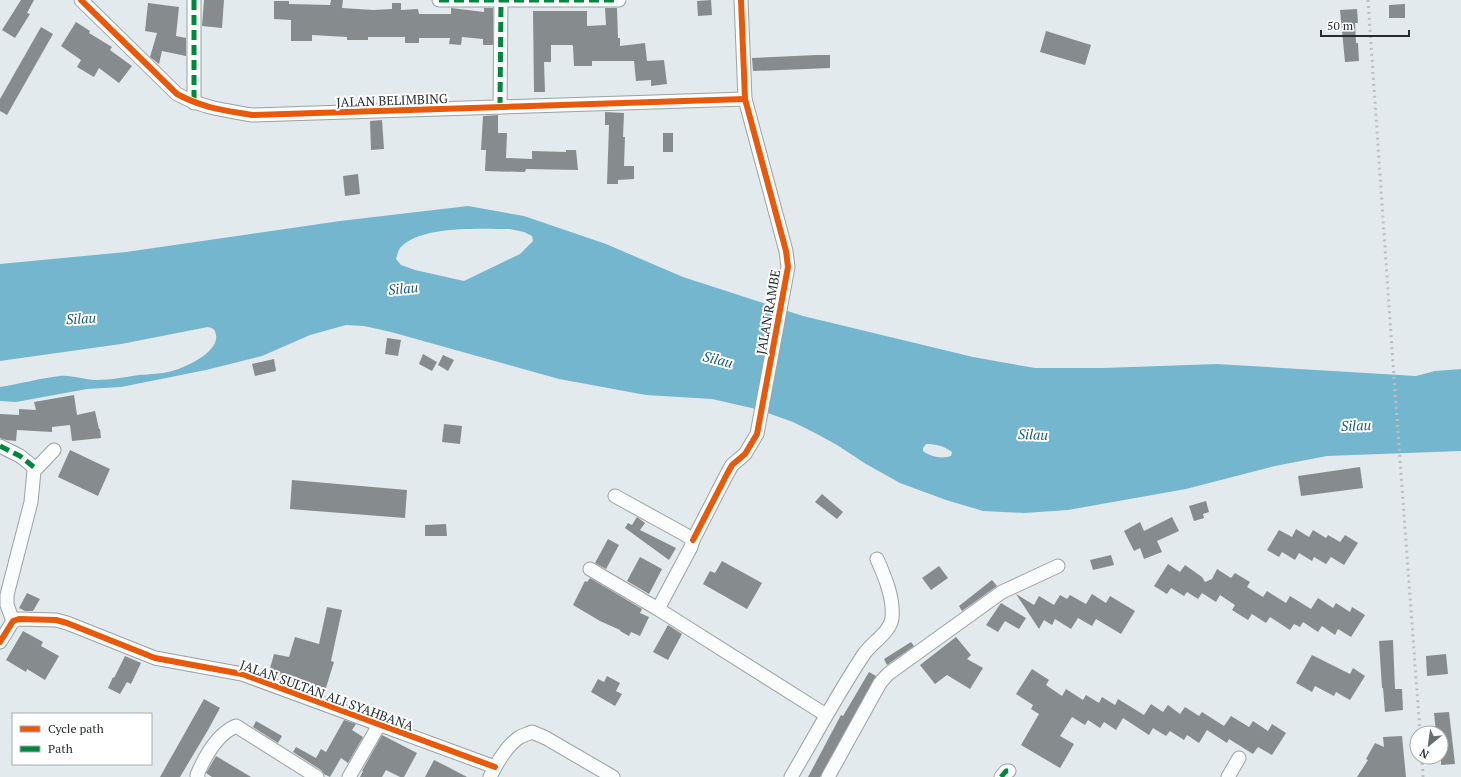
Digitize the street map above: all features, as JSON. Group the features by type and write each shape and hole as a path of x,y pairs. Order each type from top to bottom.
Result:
{"street":[{"name":"JALAN BELIMBING","path":"81,0 176,94 194,103 210,108 252,115 745,99"},
{"path":"194,0 194,103"},
{"path":"439,0 619,0"},
{"path":"500,107 501,0"},
{"name":"JALAN RAMBE","path":"658,609 691,547 692,540 732,465 752,446 757,434 788,267 786,251 745,99 741,0"},
{"path":"0,446 20,456 35,468"},
{"path":"0,642 13,621 7,604 7,595 31,502 35,468 54,450"},
{"path":"615,496 684,534 692,540"},
{"path":"791,777 826,715 865,652 888,628 892,619 886,579 877,559"},
{"path":"828,777 880,683 888,674 1002,592 1058,566"},
{"path":"590,569 658,609 826,715"},
{"name":"JALAN SULTAN ALI SYAHBANA","path":"13,621 19,619 56,620 160,659 242,674 379,725 492,772"},
{"path":"349,777 379,725"},
{"path":"198,777 197,775 201,766 220,736 227,730 236,726 317,777"},
{"path":"492,772 506,751 520,737 532,732 546,738 613,777"},
{"path":"1228,777 1239,758"}],"water":[{"name":"Silau","path":"468,206 524,216 606,244 683,277 803,316 973,357 1035,368 1103,368 1217,364 1416,376 1435,371 1461,369 1461,451 1327,456 1275,466 1186,489 1068,510 1024,513 983,511 946,500 900,483 817,434 793,422 756,409 712,399 646,395 559,379 391,332 364,326 346,325 310,335 262,356 206,370 121,387 87,389 16,402 0,401 0,387 45,378 64,376 102,380 172,371 193,362 207,353 216,341 216,335 214,329 208,327 121,344 0,361 0,264 126,252 340,221","holes":["510,229 524,232 532,236 533,241 520,254 464,281 415,270 401,265 396,259 400,248 409,241 422,235 452,230","926,444 946,448 952,452 951,456 940,457 929,455 923,451"]}],"building":[{"path":"21,0 34,0 27,13 30,14 15,38 2,30"},
{"path":"204,0 224,0 222,28 202,26"},
{"path":"331,0 343,0 342,8 373,10 392,9 392,3 401,3 401,10 418,9 419,14 451,14 451,8 484,12 484,8 493,8 493,45 483,45 483,39 462,37 461,45 449,44 450,38 419,38 419,43 405,43 405,37 368,37 368,40 347,40 347,37 312,35 312,41 291,41 291,20 274,19 274,1 289,1 289,4 330,5"},
{"path":"711,0 712,15 698,16 697,1"},
{"path":"148,3 179,7 176,36 186,38 186,56 162,51 159,64 150,57 157,33 145,31"},
{"path":"1405,4 1405,18 1389,18 1389,5"},
{"path":"605,8 617,8 618,38 620,38 620,46 645,43 647,61 664,60 667,84 651,86 651,80 636,81 634,61 592,61 592,66 574,66 572,45 551,45 551,62 544,62 545,92 534,92 533,11 587,11 587,26 606,25"},
{"path":"1357,9 1358,23 1355,23 1359,61 1345,62 1340,10"},
{"path":"76,22 90,31 89,33 112,47 110,50 132,66 119,83 99,68 94,77 77,67 81,60 61,46"},
{"path":"41,27 53,34 7,115 0,111 0,99"},
{"path":"1046,31 1091,45 1085,65 1040,52"},
{"path":"830,55 830,68 753,71 752,58"},
{"path":"605,112 624,113 624,166 634,166 634,179 618,180 618,184 607,184 609,125 605,125"},
{"path":"498,115 498,133 507,133 506,158 532,159 532,151 566,152 566,150 576,150 578,170 526,169 525,172 485,171 486,150 481,150 483,116"},
{"path":"382,120 384,149 371,150 370,121"},
{"path":"663,133 673,133 673,152 663,152"},
{"path":"358,174 360,194 345,196 343,176"},
{"path":"387,338 401,340 398,356 385,354"},
{"path":"423,354 437,362 432,371 419,364"},
{"path":"443,355 454,360 448,371 438,365"},
{"path":"274,359 276,371 255,376 252,364"},
{"path":"74,395 77,415 95,411 101,438 72,441 70,425 52,427 52,432 17,430 16,441 0,438 0,414 19,415 19,409 36,410 34,402"},
{"path":"444,424 462,426 460,444 442,442"},
{"path":"70,450 110,469 98,496 58,477"},
{"path":"1360,467 1363,488 1301,496 1298,476"},
{"path":"292,480 407,490 405,518 290,509"},
{"path":"822,494 843,512 837,519 815,502"},
{"path":"1206,501 1209,512 1203,514 1204,518 1194,521 1189,506"},
{"path":"637,517 645,523 640,530 676,548 669,560 625,528 628,523 632,525"},
{"path":"1172,517 1179,531 1157,541 1162,552 1144,559 1140,548 1134,551 1124,531 1140,522 1144,531"},
{"path":"446,524 447,536 425,536 425,525"},
{"path":"1296,529 1309,537 1313,530 1326,538 1328,535 1340,542 1345,535 1358,543 1344,565 1331,557 1326,564 1314,557 1312,561 1299,553 1295,560 1282,552 1279,557 1267,550 1279,530 1292,537"},
{"path":"608,539 619,545 606,569 595,563"},
{"path":"1111,555 1114,565 1093,570 1090,560"},
{"path":"640,557 662,569 649,594 627,581"},
{"path":"722,561 762,583 747,609 703,584 710,571 715,573"},
{"path":"1168,564 1180,572 1185,565 1202,577 1205,582 1212,579 1217,569 1231,578 1235,573 1250,582 1247,587 1263,597 1267,591 1286,603 1290,596 1311,609 1318,598 1333,608 1336,603 1350,612 1352,607 1365,615 1351,637 1338,629 1335,635 1322,626 1318,632 1303,622 1300,627 1294,624 1290,630 1270,617 1266,623 1252,614 1248,620 1232,610 1235,605 1220,595 1216,602 1202,593 1198,599 1187,592 1184,596 1171,588 1167,594 1154,586"},
{"path":"939,566 948,578 931,590 922,578"},
{"path":"590,578 642,609 640,613 649,617 640,636 631,632 629,636 573,605 585,581 587,582"},
{"path":"992,580 997,586 962,611 959,606"},
{"path":"27,593 40,599 33,611 25,611 19,608"},
{"path":"1016,594 1034,605 1039,596 1054,605 1060,595 1067,599 1070,595 1086,604 1092,594 1106,603 1110,596 1135,611 1121,634 1096,619 1092,626 1078,618 1071,629 1055,619 1052,625 1044,620 1039,629"},
{"path":"1001,603 1026,618 1019,629 1005,621 998,632 986,625"},
{"path":"327,607 342,610 331,661 334,662 325,691 300,683 299,686 282,680 284,676 269,672 274,654 289,657 295,637 319,644"},
{"path":"668,625 682,634 668,660 653,652"},
{"path":"23,631 43,642 41,646 59,656 45,680 27,669 26,672 6,660"},
{"path":"956,637 971,655 967,659 983,668 970,689 947,675 935,684 920,665"},
{"path":"1393,640 1395,689 1402,689 1403,710 1385,712 1379,641"},
{"path":"911,642 914,646 887,665 884,659"},
{"path":"1446,654 1448,674 1427,676 1426,656"},
{"path":"1312,655 1350,674 1353,668 1365,676 1350,700 1336,692 1334,696 1315,686 1312,692 1296,683"},
{"path":"125,656 141,663 131,684 127,682 120,694 108,688"},
{"path":"1032,669 1049,680 1046,685 1062,696 1066,689 1083,700 1086,695 1099,703 1102,697 1115,705 1118,699 1144,715 1151,704 1163,712 1168,705 1180,714 1185,707 1199,716 1202,712 1224,726 1231,716 1249,727 1253,721 1268,731 1272,724 1286,733 1272,755 1258,747 1253,754 1229,739 1227,743 1207,730 1199,743 1187,735 1184,740 1170,731 1166,736 1153,728 1149,735 1123,718 1116,730 1104,722 1100,728 1088,720 1085,725 1072,717 1060,736 1074,744 1060,768 1021,745 1039,714 1031,709 1033,705 1016,694"},
{"path":"869,672 876,676 820,777 808,777 841,715 843,716"},
{"path":"607,676 620,683 616,691 622,694 615,706 591,692 598,679 604,682"},
{"path":"204,699 220,708 208,730 180,777 160,777"},
{"path":"1449,712 1455,764 1449,764 1449,725 1435,725 1434,713"},
{"path":"344,720 356,724 352,730 363,737 348,763 341,758 330,777 293,752 296,747 316,758 321,749 326,752"},
{"path":"256,721 282,736 278,743 253,727"},
{"path":"382,735 417,753 404,777 400,777 386,770 382,777 360,777 362,771"},
{"path":"1402,736 1406,777 1357,777 1368,760 1366,759 1375,743 1384,747 1383,737"},
{"path":"216,756 251,777 212,777 206,773"},
{"path":"434,760 448,767 467,777 425,777"}],"railway":[{"path":"1368,0 1419,725"},
{"path":"1422,765 1423,777"}],"marked path":[{"path":"194,0 194,103"},
{"path":"439,0 619,0"},
{"path":"500,107 501,0"},
{"path":"0,446 20,456 35,468"},
{"path":"1001,777 1006,771 1009,771"}],"cycle path":[{"path":"81,0 177,94 186,99 222,110 252,115 745,99"},
{"path":"693,540 732,465 745,454 757,434 788,267 786,251 745,99 741,0"},
{"path":"0,642 13,621 19,619 56,620 155,658 242,674 495,767"}]}
